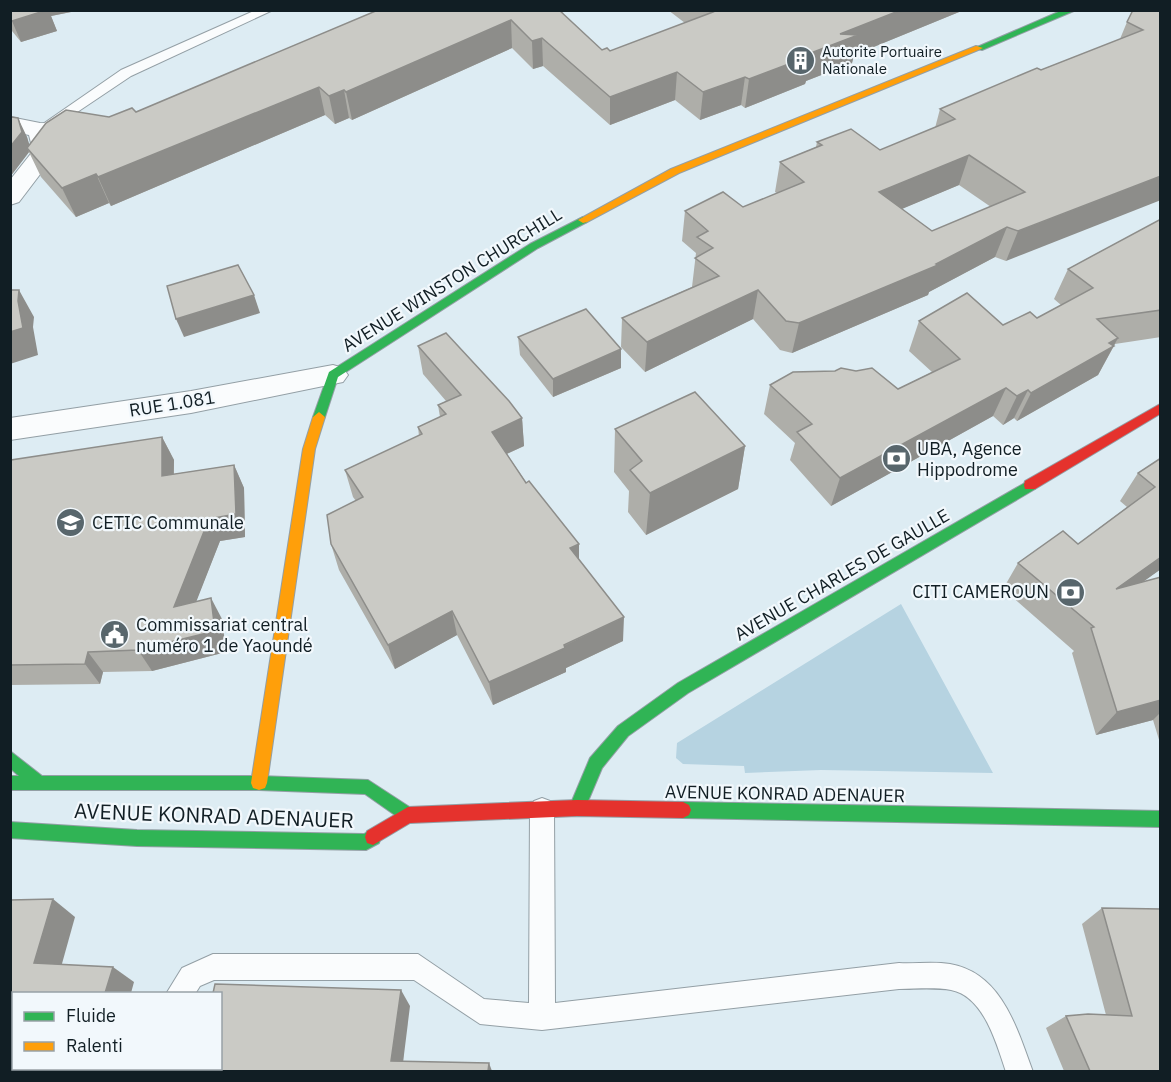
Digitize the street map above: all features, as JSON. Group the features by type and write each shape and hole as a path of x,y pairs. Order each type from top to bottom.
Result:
{"main road":[{"name":"AVENUE WINSTON CHURCHILL","path":"259,783 309,449 333,375 534,246 675,171 1046,16 1072,10"},
{"name":"AVENUE CHARLES DE GAULLE","path":"577,808 596,763 623,731 683,688 1161,409"},
{"path":"10,758 38,782"},
{"name":"AVENUE KONRAD ADENAUER","path":"10,783 259,783 368,787 408,815"},
{"name":"AVENUE KONRAD ADENAUER","path":"10,830 137,838 366,842 408,815 577,808 1161,819"},
{"path":"10,836 25,830"}],"street":[{"path":"10,124 40,130 107,128"},
{"path":"10,197 45,152 40,130"},
{"name":"RUE 1.081","path":"10,429 191,402 333,375"}],"lane":[{"path":"40,130 126,73 267,10"},
{"path":"542,809 542,1017"},
{"path":"180,992 190,977 213,967 418,967 480,1011 542,1017 899,976 953,977 980,991 1005,1031 1020,1071"}],"shaded area":[{"path":"901,604 993,773 821,770 745,773 744,766 683,764 676,758 677,743"}],"building":[{"path":"10,10 47,10 12,21"},
{"path":"378,10 559,10 602,50 607,48 610,51 713,12 710,10 901,10 840,34 858,35 749,79 745,77 703,92 677,72 610,97 542,38 532,41 511,20 346,92 344,90 329,96 319,87 98,177 96,174 62,188 27,148 46,123 66,110 109,117 132,108 136,112"},
{"path":"1133,10 1161,10 1161,176 1018,231 1007,227 936,264 938,265 799,323 786,321 758,290 647,342 622,318 719,276 695,258 713,248 697,237 708,231 685,211 723,192 743,207 804,182 780,162 822,145 817,142 851,129 880,150 955,119 940,109 1037,68 1041,70 1143,30 1127,22","holes":["969,155 1025,192 932,231 879,192"]},
{"path":"10,118 18,118 22,132 10,147"},
{"path":"1161,219 1161,310 1097,319 1118,338 1109,343 1114,346 1031,393 1028,390 1017,396 1006,388 840,478 797,432 812,424 770,385 793,372 835,371 841,368 856,371 872,368 898,389 960,359 919,321 967,293 1003,325 1030,312 1037,318 1093,288 1068,269"},
{"path":"238,265 254,295 176,319 167,286"},
{"path":"10,290 19,290 18,301 23,328 10,332"},
{"path":"586,309 621,349 553,379 518,337"},
{"path":"446,333 522,418 492,432 526,483 529,481 579,544 570,548 624,617 564,645 565,648 489,682 452,611 388,645 331,544 327,515 363,497 345,470 422,434 418,427 446,414 438,405 461,395 418,346"},
{"path":"695,392 745,446 650,493 630,470 642,461 615,429"},
{"path":"162,437 162,476 234,465 236,514 209,519 174,607 211,598 215,631 138,650 88,652 85,664 10,665 11,460"},
{"path":"1161,458 1161,557 1116,589 1161,577 1161,700 1117,712 1091,628 1094,627 1018,563 1063,531 1078,544 1155,487 1138,473"},
{"path":"53,899 34,963 113,967 105,992 12,992 12,1070 83,1071 10,1071 10,900"},
{"path":"1102,908 1161,909 1161,1071 1090,1071 1066,1016 1088,1014 1132,1016"},
{"path":"215,984 401,990 391,1061 489,1063 488,1071 204,1071 222,1070 222,992 213,992"}],"traffic: fast":[{"path":"979,48 1072,10"},
{"path":"319,417 333,375 534,246 583,220"},
{"path":"577,808 596,763 623,731 683,688 1030,485"},
{"path":"10,758 38,782"},
{"path":"10,783 259,783 368,787 408,815"},
{"path":"683,810 1160,819"},
{"path":"10,830 137,838 366,842 373,837"}],"traffic: slow":[{"path":"583,220 675,171 979,48"},
{"path":"259,783 309,449 319,417"}],"traffic: jam":[{"path":"1030,485 1160,409"},
{"path":"373,837 408,815 577,808 683,810"}],"place":[{"name":"Autorite Portuaire Nationale","path":"801,61"},
{"name":"UBA, Agence Hippodrome","path":"896,459"},
{"name":"CETIC Communale","path":"71,523"},
{"name":"CITI CAMEROUN","path":"1070,592"},
{"name":"Commissariat central numéro 1 de Yaoundé","path":"115,635"}]}
